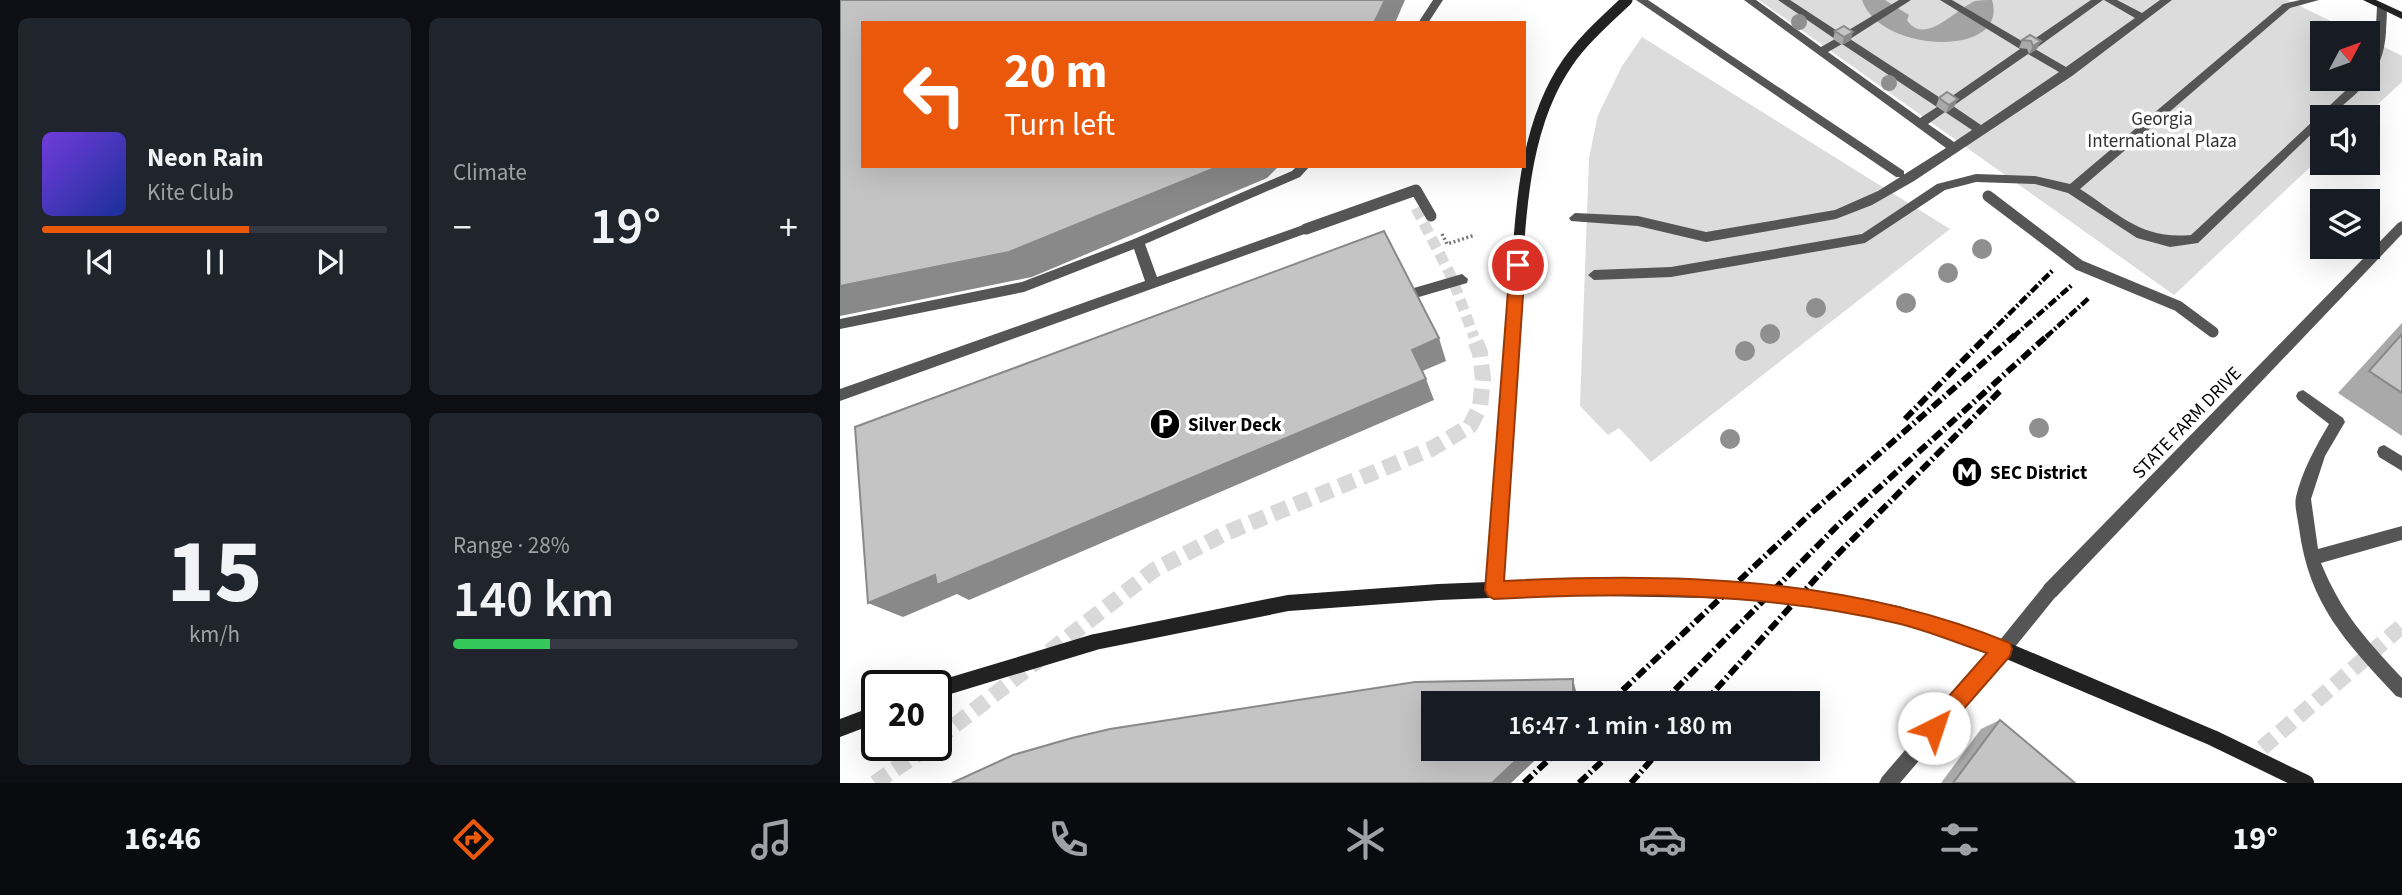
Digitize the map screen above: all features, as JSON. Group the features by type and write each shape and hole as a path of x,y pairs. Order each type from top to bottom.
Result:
{"street":[{"path":"1424,21 1438,0"},
{"path":"1494,590 1502,504 1507,386 1529,164 1546,105 1563,69 1597,29 1627,0"},
{"path":"1641,0 1900,174"},
{"path":"1749,0 1954,148"},
{"path":"1783,0 1982,131"},
{"path":"1821,52 1906,0"},
{"path":"1945,0 2068,73"},
{"path":"1921,123 2098,0"},
{"path":"2109,0 2143,18"},
{"path":"1575,218 1639,221 1706,237 1836,214 1885,195 2068,73 2167,0"},
{"path":"2072,189 2287,6 2314,0"},
{"path":"2368,0 2402,16"},
{"path":"2380,29 2382,7"},
{"path":"2337,105 2351,91"},
{"path":"1594,275 1671,272 1865,238 1941,187 1976,178 2035,180 2072,189 2140,235 2170,242 2194,240 2310,130"},
{"path":"840,324 1024,287 1138,242 1296,174 1302,168"},
{"path":"840,394 1416,190 1431,216"},
{"path":"1988,196 2079,265 2178,306 2213,332"},
{"name":"STATE FARM DRIVE","path":"1888,783 2050,591 2402,226"},
{"path":"1138,242 1152,282"},
{"path":"1412,294 1462,279"},
{"path":"2303,396 2338,422 2319,454 2303,499 2311,558 2327,597 2350,634 2402,690"},
{"path":"2384,452 2402,464"},
{"path":"2311,558 2402,533"},
{"path":"952,685 1095,642 1288,603 1562,587 1754,591 1820,599 1898,614 2003,649 2213,738 2306,783"},
{"path":"840,728 861,720"}],"path":[{"path":"1447,244 1475,235"}],"green space":[{"name":"Georgia International Plaza","path":"1759,0 2288,0 2331,21 2310,21 2310,91 2380,91 2380,45 2402,56 2402,82 2377,105 2310,105 2310,167 2174,295"},
{"path":"1642,37 1950,229 1651,462 1619,428 1608,435 1580,406 1589,158 1598,115 1622,66"}],"shaded area":[{"path":"1862,0 1885,0 1909,15 1907,20 1922,30 1940,24 1977,1 1992,0 1992,19 1982,32 1964,40 1940,42 1916,39 1892,31 1873,18"}],"building":[{"path":"840,0 1385,0 1375,21 861,21 861,168 1215,168 1009,252 840,286"},
{"path":"1844,26 1853,32 1844,37 1835,31"},
{"path":"2030,35 2041,41 2033,46 2031,41 2022,40"},
{"path":"1947,92 1958,99 1949,105 1939,98"},
{"name":"Silver Deck","path":"1384,231 1439,338 1412,350 1426,379 937,585 935,575 868,603 855,427"},
{"path":"2402,334 2402,393 2369,371"},
{"path":"1573,679 1573,691 1421,691 1421,761 1515,761 1492,783 952,783 1013,755 1110,729 1415,682"},
{"path":"2000,720 2075,783 1953,783"}],"tunnel":[{"path":"1416,208 1452,278 1474,337"},
{"path":"952,728 1154,570 1226,533 1431,449 1470,426 1480,407 1483,379 1480,353 1473,335"},
{"path":"2262,748 2402,626"},
{"path":"875,783 907,761"}],"railway":[{"path":"1988,335 2053,270"},
{"path":"2013,337 2072,285"},
{"path":"2046,337 2090,297"},
{"path":"1905,419 1988,335"},
{"path":"1622,691 1810,514 2015,335"},
{"path":"1674,691 1839,524 2048,335"},
{"path":"1715,691 1835,557 2002,389"},
{"path":"1524,783 1547,761"},
{"path":"1579,783 1602,761"},
{"path":"1631,783 1650,761"}],"place":[{"name":"Silver Deck","path":"1165,424"},
{"name":"SEC District","path":"1967,472"}],"route":[{"path":"1518,265 1494,590 1562,587 1754,591 1820,599 1898,614 2003,649 1934,728"}]}
